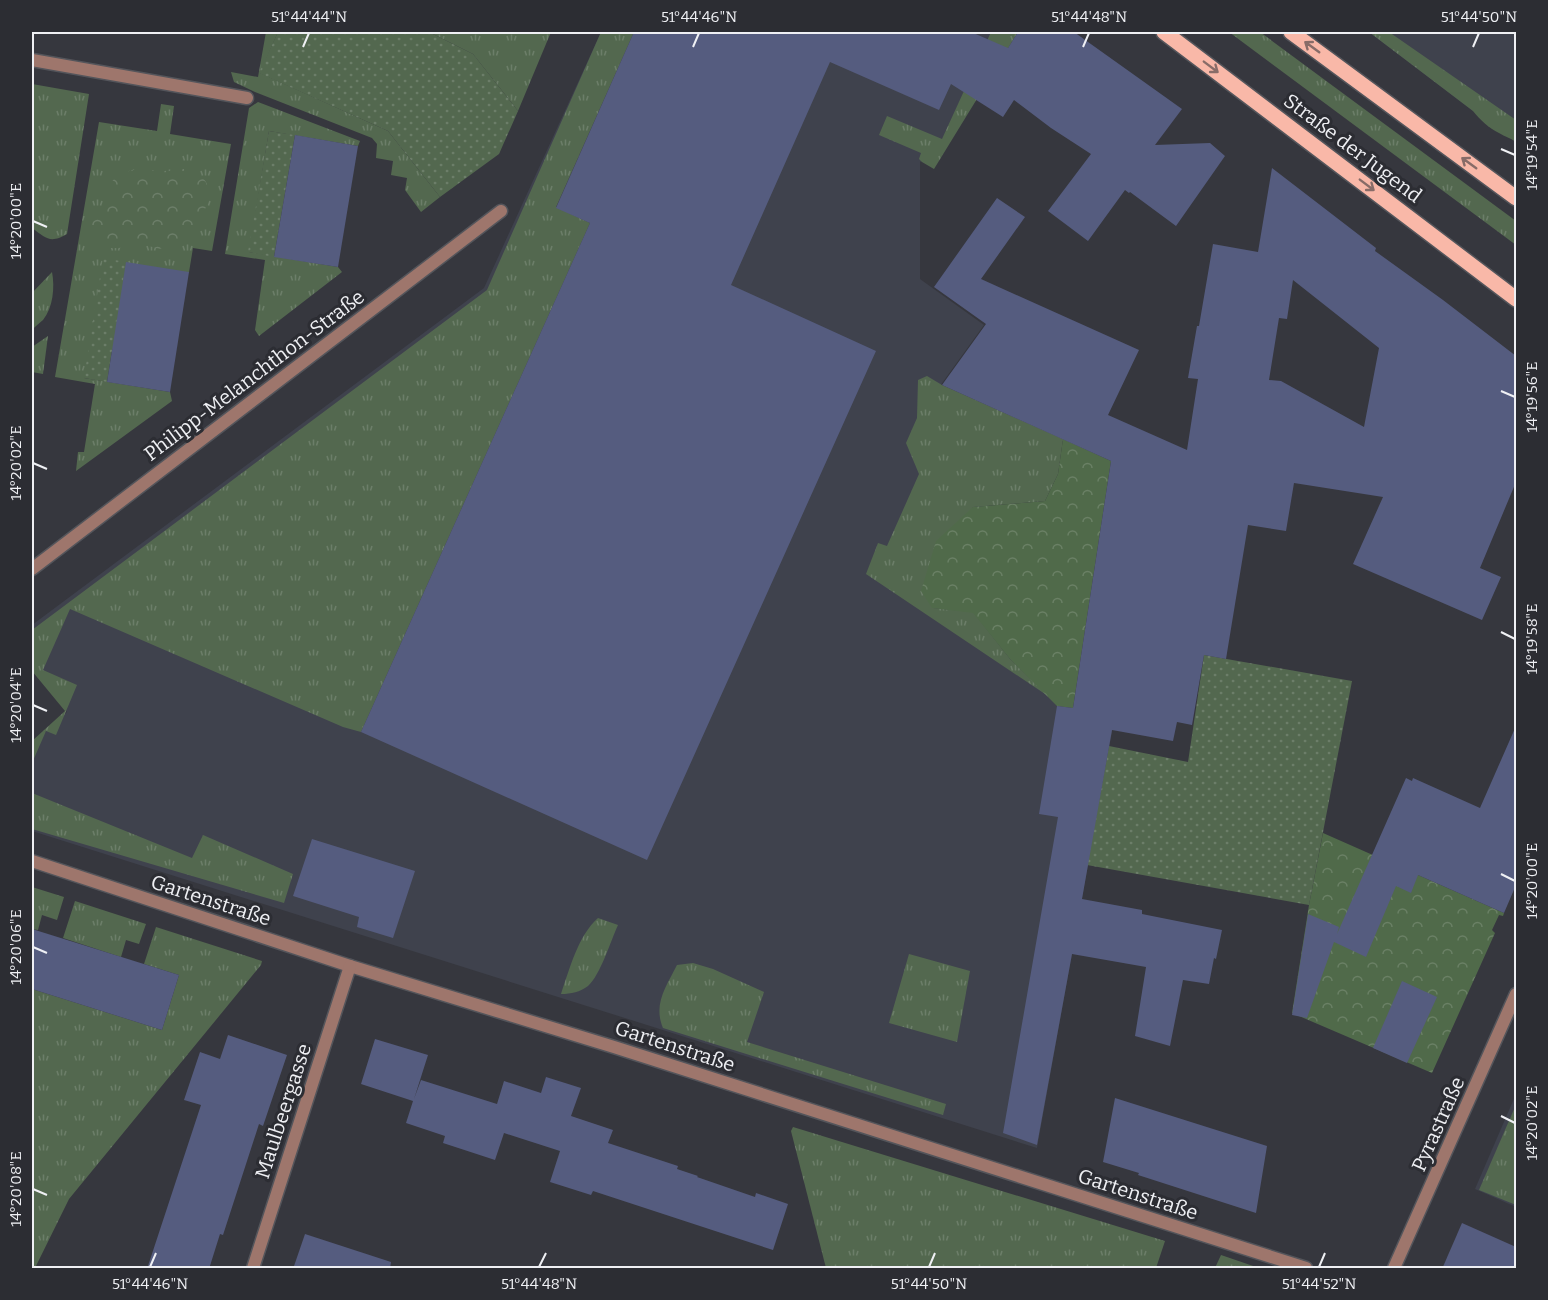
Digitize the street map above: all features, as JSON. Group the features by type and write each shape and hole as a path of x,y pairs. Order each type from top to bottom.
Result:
{"main road":[{"name":"Straße der Jugend","path":"1164,32 1516,299"},
{"path":"1291,32 1516,198"}],"street":[{"path":"32,60 247,98"},
{"name":"Philipp-Melanchthon-Straße","path":"32,569 501,211"},
{"name":"Gartenstraße","path":"32,861 350,966 614,1047 1306,1269"},
{"name":"Maulbeergasse","path":"253,1269 350,966"},
{"name":"Pyrastraße","path":"1394,1269 1516,994"}],"shaded area":[{"path":"601,32 1016,32 934,168 920,162 920,279 984,325 940,386 1071,706 1115,715 1037,1148 32,831 32,744 67,712 32,668 32,625 484,288"},
{"path":"1369,32 1516,32 1516,142 1473,111"},
{"path":"1516,1094 1516,1207 1475,1189"}],"green space":[{"path":"266,32 278,32 260,73 388,131 440,197 421,212 405,190 407,178 391,175 393,161 376,158 377,144 372,138 234,82 231,72 258,77"},
{"path":"278,32 429,32 473,54 518,111 499,154 440,197 388,131 259,73"},
{"path":"429,32 551,32 518,111 473,54"},
{"path":"601,32 634,32 556,207 590,223 361,732 343,727 70,609 43,670 77,685 56,735 46,731 32,763 32,741 65,711 32,671 32,630 487,290"},
{"path":"991,32 1018,32 934,169 919,159 921,153 879,135 887,116 942,139"},
{"path":"1229,32 1260,32 1516,221 1516,245"},
{"path":"1369,32 1389,32 1516,120 1516,142 1488,126 1473,111"},
{"path":"32,84 89,94 67,234 56,239 45,237 32,228"},
{"path":"258,102 360,141 358,146 269,131 249,252 338,267 342,272 259,336 255,330 265,260 225,254 249,108"},
{"path":"161,104 174,106 170,134 231,144 212,251 193,248 189,272 84,378 170,392 172,401 76,471 78,452 84,452 95,384 55,377 99,122 157,131"},
{"path":"269,131 295,135 274,257 248,252"},
{"path":"143,168 163,173 184,169 195,173 206,182 210,192 207,205 196,219 191,232 178,244 159,249 139,243 109,248 94,243 88,235 89,226 97,213 105,208 108,190 114,179 126,172"},
{"path":"103,258 126,262 107,382 84,378"},
{"path":"52,272 53,291 49,310 43,320 32,330 32,293"},
{"path":"48,336 43,374 32,372 32,347"},
{"path":"927,376 942,385 1063,439 1058,474 1045,501 973,507 933,608 973,612 1010,659 1048,696 866,574 878,543 887,546 919,474 906,443 917,418 918,380"},
{"path":"1063,439 1111,461 1073,708 1057,706 1010,659 973,613 932,608 921,591 936,541 973,507 1045,501 1058,474"},
{"path":"1204,655 1352,681 1309,905 1087,865 1109,746 1188,762"},
{"path":"32,793 192,858 203,835 293,874 284,903 32,829"},
{"path":"1323,833 1504,913 1503,916 1499,915 1492,930 1495,933 1432,1073 1292,1013"},
{"path":"32,887 64,897 57,920 42,915 38,930 32,929"},
{"path":"75,901 146,924 139,944 126,940 121,957 63,938"},
{"path":"598,918 618,925 601,966 588,986 582,990 561,994 580,943"},
{"path":"156,927 262,961 261,965 69,1199 35,1268 32,1268 32,989 162,1030 179,975 144,964"},
{"path":"909,954 970,971 957,1042 889,1023"},
{"path":"693,963 713,969 764,992 747,1042 946,1104 943,1115 663,1028 659,1011 665,988 677,965"},
{"path":"1516,1108 1516,1205 1479,1190"},
{"path":"793,1127 1165,1241 1156,1268 826,1268 791,1131"},
{"path":"1221,1255 1259,1268 1215,1268"}],"building":[{"path":"634,32 971,32 1008,48 1018,32 1074,32 1182,109 1155,145 1210,143 1225,156 1176,226 1125,190 1088,241 1048,211 1091,154 1014,100 1003,117 951,84 939,110 830,62 731,285 876,351 647,860 361,732 590,223 556,208"},
{"path":"295,135 358,146 338,267 274,257"},
{"path":"1272,168 1376,248 1375,251 1516,356 1516,482 1480,568 1501,577 1482,620 1353,564 1383,497 1294,483 1286,531 1248,525 1226,659 1204,655 1192,725 1177,722 1173,741 1112,730 1082,899 1142,910 1142,914 1222,930 1209,984 1183,980 1170,1046 1135,1036 1146,967 1072,954 1037,1145 1003,1133 1058,817 1039,814 1057,706 1073,708 1111,461 942,385 986,324 934,287 997,198 1025,217 981,279 1139,350 1108,415 1187,450 1198,379 1188,378 1213,244 1258,252","holes":["1293,280 1379,348 1364,427 1281,381 1269,380 1279,318 1287,319"]},
{"path":"126,262 189,272 170,392 107,382"},
{"path":"1516,726 1516,885 1504,913 1418,875 1411,893 1396,886 1366,957 1334,942 1307,1018 1292,1015 1308,914 1339,927 1337,934 1406,778 1412,781 1413,778 1480,808"},
{"path":"312,839 415,871 393,938 357,927 359,917 293,896"},
{"path":"32,929 179,975 162,1030 32,989"},
{"path":"1402,981 1437,997 1407,1063 1373,1048"},
{"path":"228,1035 287,1055 263,1126 259,1124 223,1235 220,1234 209,1269 147,1269 201,1105 184,1100 200,1052 220,1059"},
{"path":"375,1039 428,1055 414,1099 421,1080 497,1104 504,1081 541,1093 546,1077 581,1088 571,1116 613,1130 608,1143 678,1166 677,1169 755,1197 756,1193 788,1204 773,1250 593,1191 591,1195 550,1182 560,1151 504,1133 495,1160 443,1143 445,1136 406,1123 413,1101 361,1084"},
{"path":"1115,1098 1267,1146 1256,1213 1103,1162"},
{"path":"1462,1223 1516,1247 1516,1269 1442,1269"},
{"path":"305,1234 391,1262 390,1269 293,1269"}]}
